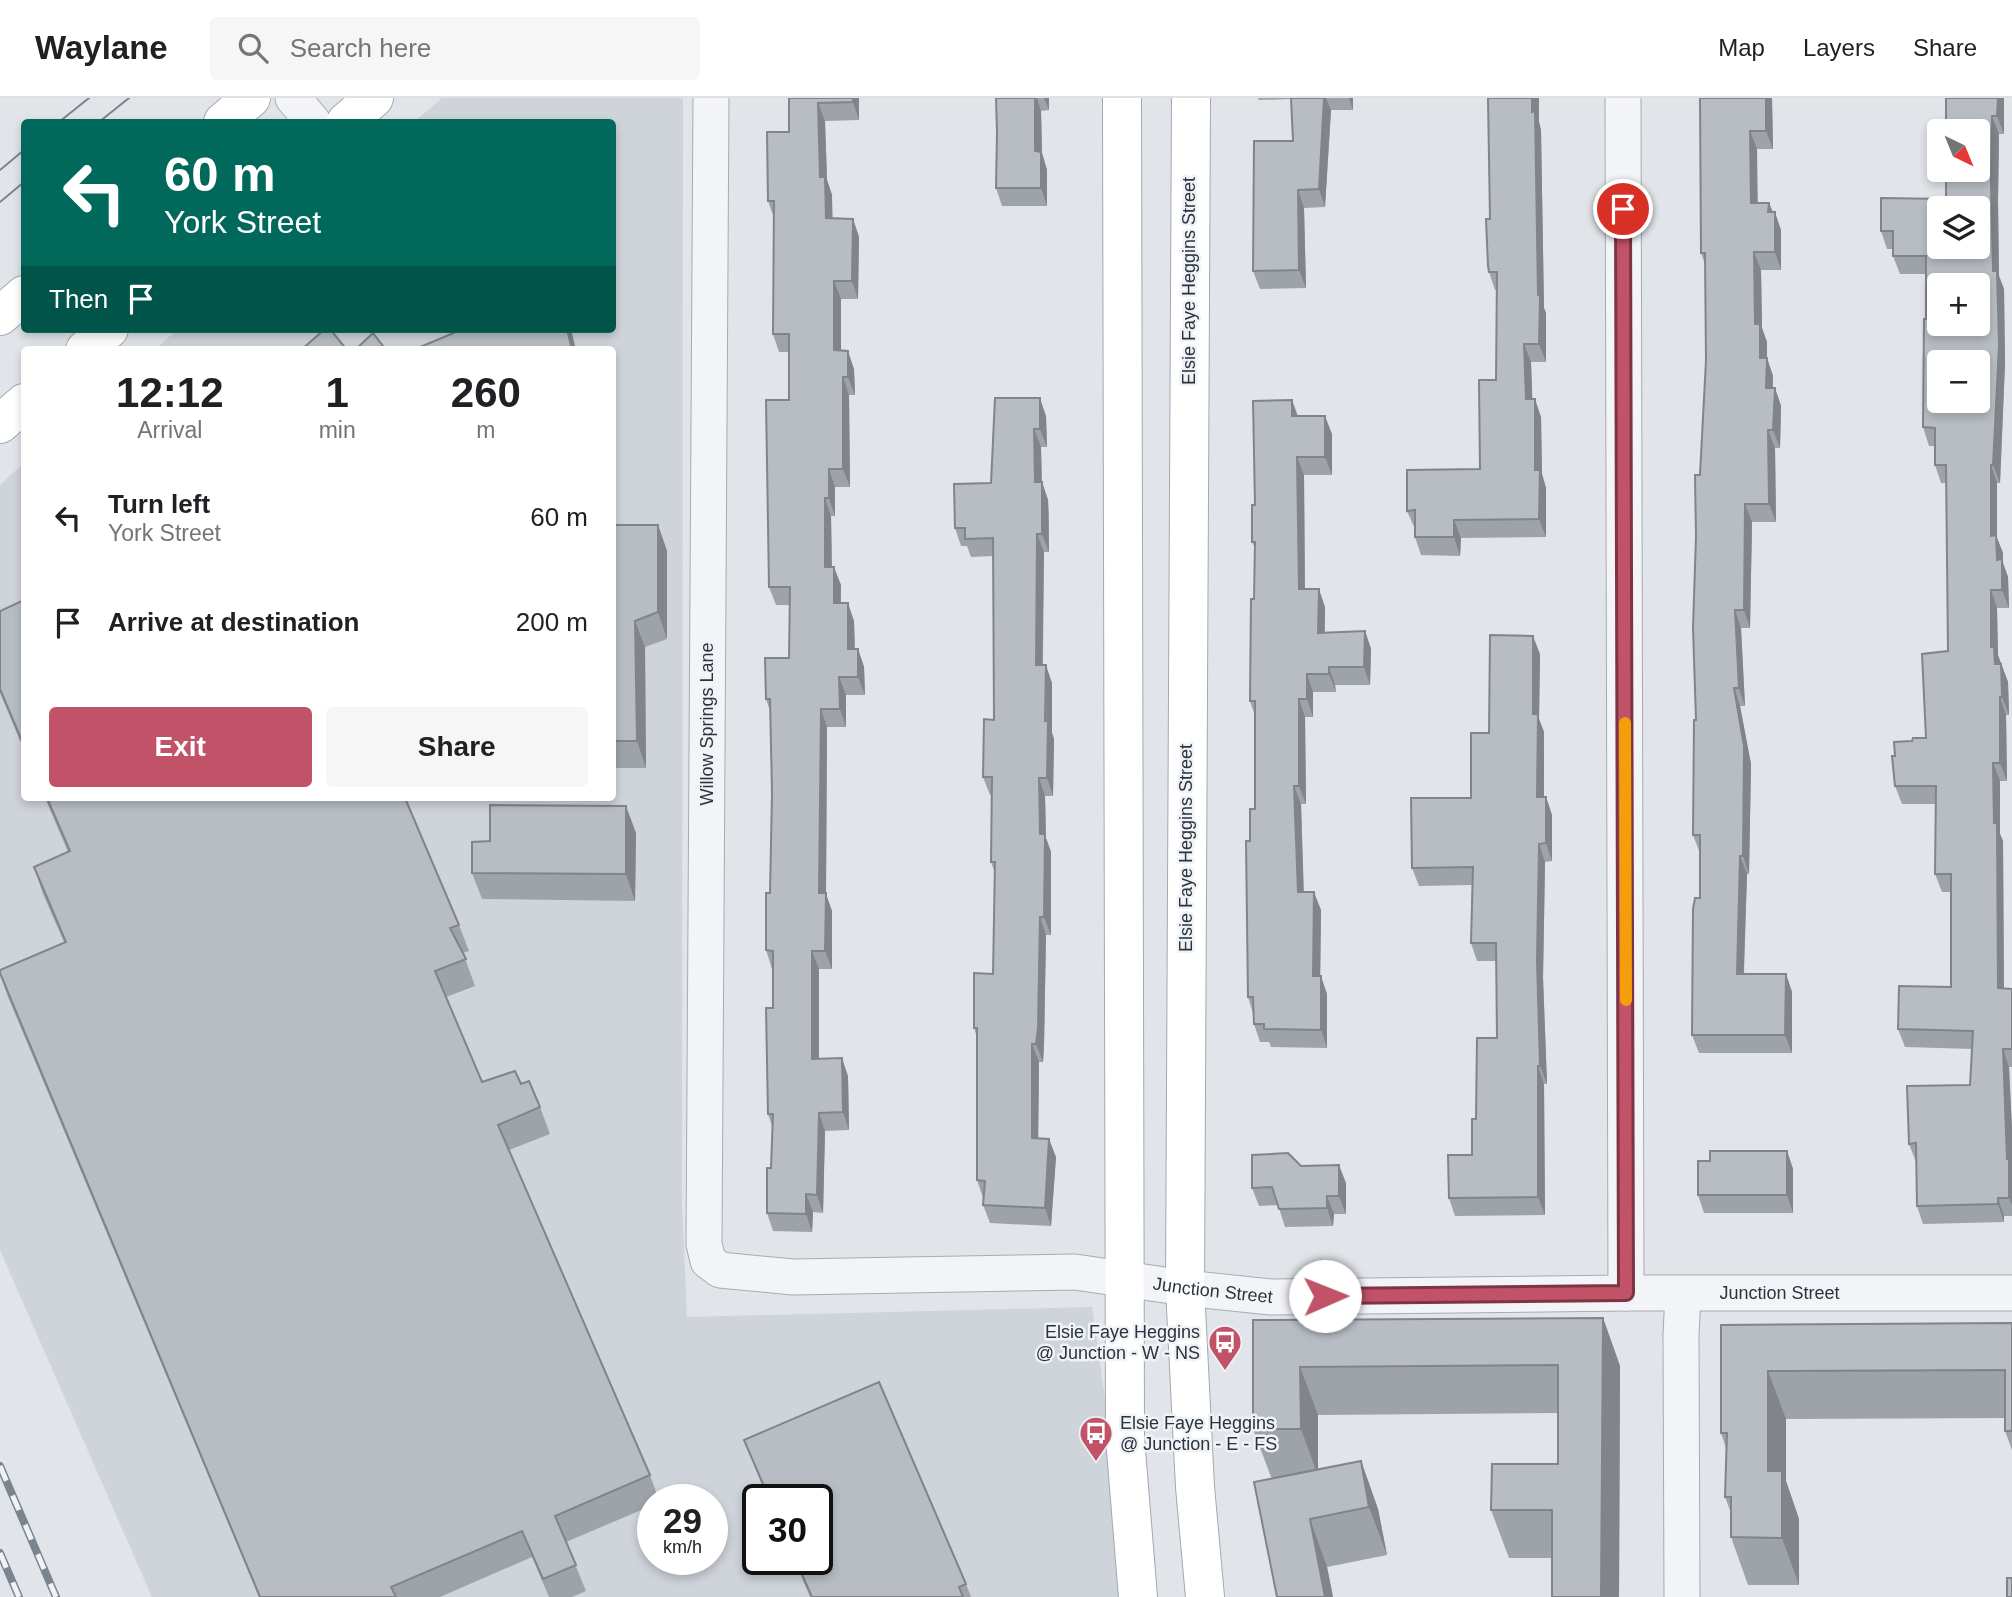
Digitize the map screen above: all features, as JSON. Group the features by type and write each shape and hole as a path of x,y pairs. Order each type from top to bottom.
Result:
{"main road":[{"path":"226,119 251,98"},
{"path":"350,119 374,98"},
{"path":"1122,98 1125,1438 1138,1597"},
{"name":"Elsie Faye Heggins Street","path":"1191,98 1185,1288 1195,1487 1205,1597"},
{"path":"0,316 21,298"},
{"path":"90,346 104,333"},
{"path":"0,425 21,406"}],"street":[{"path":"293,98 310,119"},
{"name":"Willow Springs Lane","path":"711,98 704,1244 708,1261 720,1270 793,1277"},
{"path":"1623,98 1626,1293"},
{"name":"Junction Street","path":"793,1277 1075,1272 1271,1297 2012,1293"},
{"path":"1682,1597 1683,1294"}],"shaded area":[{"path":"442,98 683,98 682,1204 687,1317 1092,1307 1133,1597 152,1597 0,1250 0,485 21,466 21,801 616,801 616,346 159,346 173,333 616,333 616,119 418,119"}],"building":[{"path":"789,98 853,98 853,102 818,103 820,177 825,177 826,218 853,219 852,281 834,281 834,350 848,351 848,377 843,377 843,469 829,469 829,498 825,498 825,567 834,567 834,603 848,603 848,649 858,649 858,677 839,677 840,709 821,709 819,893 826,893 825,951 812,951 812,1059 842,1058 843,1112 819,1113 817,1195 806,1194 806,1214 767,1213 767,1168 771,1168 773,1114 768,1114 766,1008 773,1008 773,951 766,950 766,893 770,893 772,793 770,699 766,699 765,658 789,658 790,587 769,587 766,400 789,400 789,334 773,334 774,201 768,201 767,132 789,132"},
{"path":"996,98 1035,98 1035,151 1041,152 1041,188 996,188"},
{"path":"1291,98 1324,98 1319,189 1298,190 1299,270 1253,271 1254,141 1293,141"},
{"path":"1488,98 1532,98 1532,112 1535,111 1539,344 1524,344 1526,399 1535,399 1535,470 1540,470 1539,519 1454,520 1454,537 1415,537 1415,510 1407,511 1407,470 1480,469 1479,380 1496,380 1497,272 1489,272 1486,219 1490,219"},
{"path":"1700,98 1766,98 1766,131 1750,131 1751,203 1769,203 1768,212 1775,212 1775,252 1754,252 1755,324 1760,324 1760,358 1767,358 1766,388 1775,388 1773,430 1768,430 1769,504 1745,504 1744,610 1735,610 1739,688 1734,688 1744,746 1743,856 1740,856 1737,974 1786,974 1785,1035 1692,1035 1693,909 1695,898 1700,898 1700,835 1693,835 1696,720 1693,628 1695,475 1700,475 1706,360 1705,253 1701,253"},
{"path":"1946,98 1998,98 1997,116 1992,116 1993,271 1997,271 1999,345 1991,465 1991,536 1996,535 1997,560 2002,559 2002,590 1991,590 1991,647 1994,647 1995,664 2001,664 2002,697 2000,763 1993,763 1994,823 1997,823 1998,988 2012,989 2012,1049 2003,1049 2009,1198 1998,1198 1998,1204 1917,1206 1916,1143 1909,1144 1907,1086 1970,1085 1973,1031 1898,1029 1899,986 1951,987 1951,874 1935,874 1936,786 1895,786 1892,756 1895,756 1894,742 1926,738 1922,654 1948,651 1946,465 1935,465 1935,428 1923,427 1926,256 1893,256 1893,231 1881,231 1881,198 1927,199 1927,259 1990,259 1990,196 1946,196 1946,182 1990,182 1990,119 1946,119"},
{"path":"320,333 333,333 344,346 306,346"},
{"path":"373,333 383,346 359,346"},
{"path":"453,333 568,333 571,346 423,346"},
{"path":"995,398 1040,398 1040,429 1034,429 1035,482 1042,482 1042,534 1037,534 1036,665 1046,665 1045,721 1048,721 1047,778 1039,778 1040,834 1045,834 1044,917 1040,917 1038,1027 1036,1044 1032,1044 1032,1138 1049,1139 1045,1208 983,1205 985,1181 977,1180 977,1028 974,1028 974,973 993,974 995,862 991,862 992,777 983,777 984,719 994,720 993,538 965,539 965,528 955,528 954,484 991,483"},
{"path":"1292,400 1292,416 1325,416 1325,457 1297,457 1299,589 1319,589 1318,633 1365,631 1364,667 1329,667 1329,674 1307,674 1307,699 1299,699 1299,786 1294,786 1298,892 1314,892 1313,976 1321,976 1321,1030 1264,1029 1264,1024 1254,1024 1253,997 1248,997 1246,841 1250,841 1250,809 1255,809 1255,701 1250,701 1251,599 1254,599 1255,542 1252,542 1252,505 1255,505 1253,401"},
{"path":"616,525 658,525 658,612 635,621 637,741 616,741"},
{"path":"21,601 21,739 0,689 0,611"},
{"path":"1490,635 1533,636 1533,714 1538,714 1537,797 1546,797 1546,843 1539,844 1538,1197 1449,1198 1448,1155 1472,1155 1472,1119 1476,1119 1477,1038 1497,1038 1496,943 1471,943 1473,867 1412,868 1411,798 1471,798 1471,733 1489,733"},
{"path":"48,801 406,801 459,925 450,928 466,959 435,971 482,1082 515,1071 521,1084 529,1081 540,1107 498,1125 650,1475 555,1516 576,1565 543,1579 522,1531 391,1587 396,1597 260,1597 0,973 0,970 66,942 34,867 70,851"},
{"path":"490,805 626,806 626,874 472,873 472,842 490,841"},
{"path":"1710,1151 1787,1151 1787,1195 1698,1195 1698,1161 1710,1161"},
{"path":"1288,1153 1301,1166 1339,1165 1339,1196 1327,1196 1327,1208 1279,1209 1272,1187 1252,1188 1252,1155"},
{"path":"1603,1318 1601,1597 1552,1597 1552,1510 1491,1510 1492,1464 1558,1464 1558,1365 1300,1367 1301,1429 1253,1429 1253,1320"},
{"path":"2012,1323 2012,1431 2005,1431 2005,1370 1768,1371 1768,1471 1782,1471 1782,1538 1731,1537 1731,1497 1725,1497 1727,1433 1721,1433 1721,1325"},
{"path":"879,1382 966,1584 959,1587 963,1597 812,1597 802,1575 833,1575 833,1484 763,1484 744,1440"},
{"path":"1361,1461 1369,1507 1310,1519 1325,1597 1277,1597 1254,1482"},
{"path":"2007,1578 2012,1578 2012,1597 2007,1597"}],"tram line":[{"path":"63,119 89,98"},
{"path":"103,119 129,98"},
{"path":"0,170 21,152"},
{"path":"0,202 21,184"}],"railway":[{"path":"0,1466 56,1597"},
{"path":"0,1553 19,1597"}],"slow traffic":[{"path":"1625,723 1626,1000"}],"place":[{"name":"Elsie Faye Heggins @ Junction - W - NS","path":"1225,1372"},
{"name":"Elsie Faye Heggins @ Junction - E - FS","path":"1096,1463"}],"route":[{"path":"1325,1296 1626,1293 1623,209"}]}
